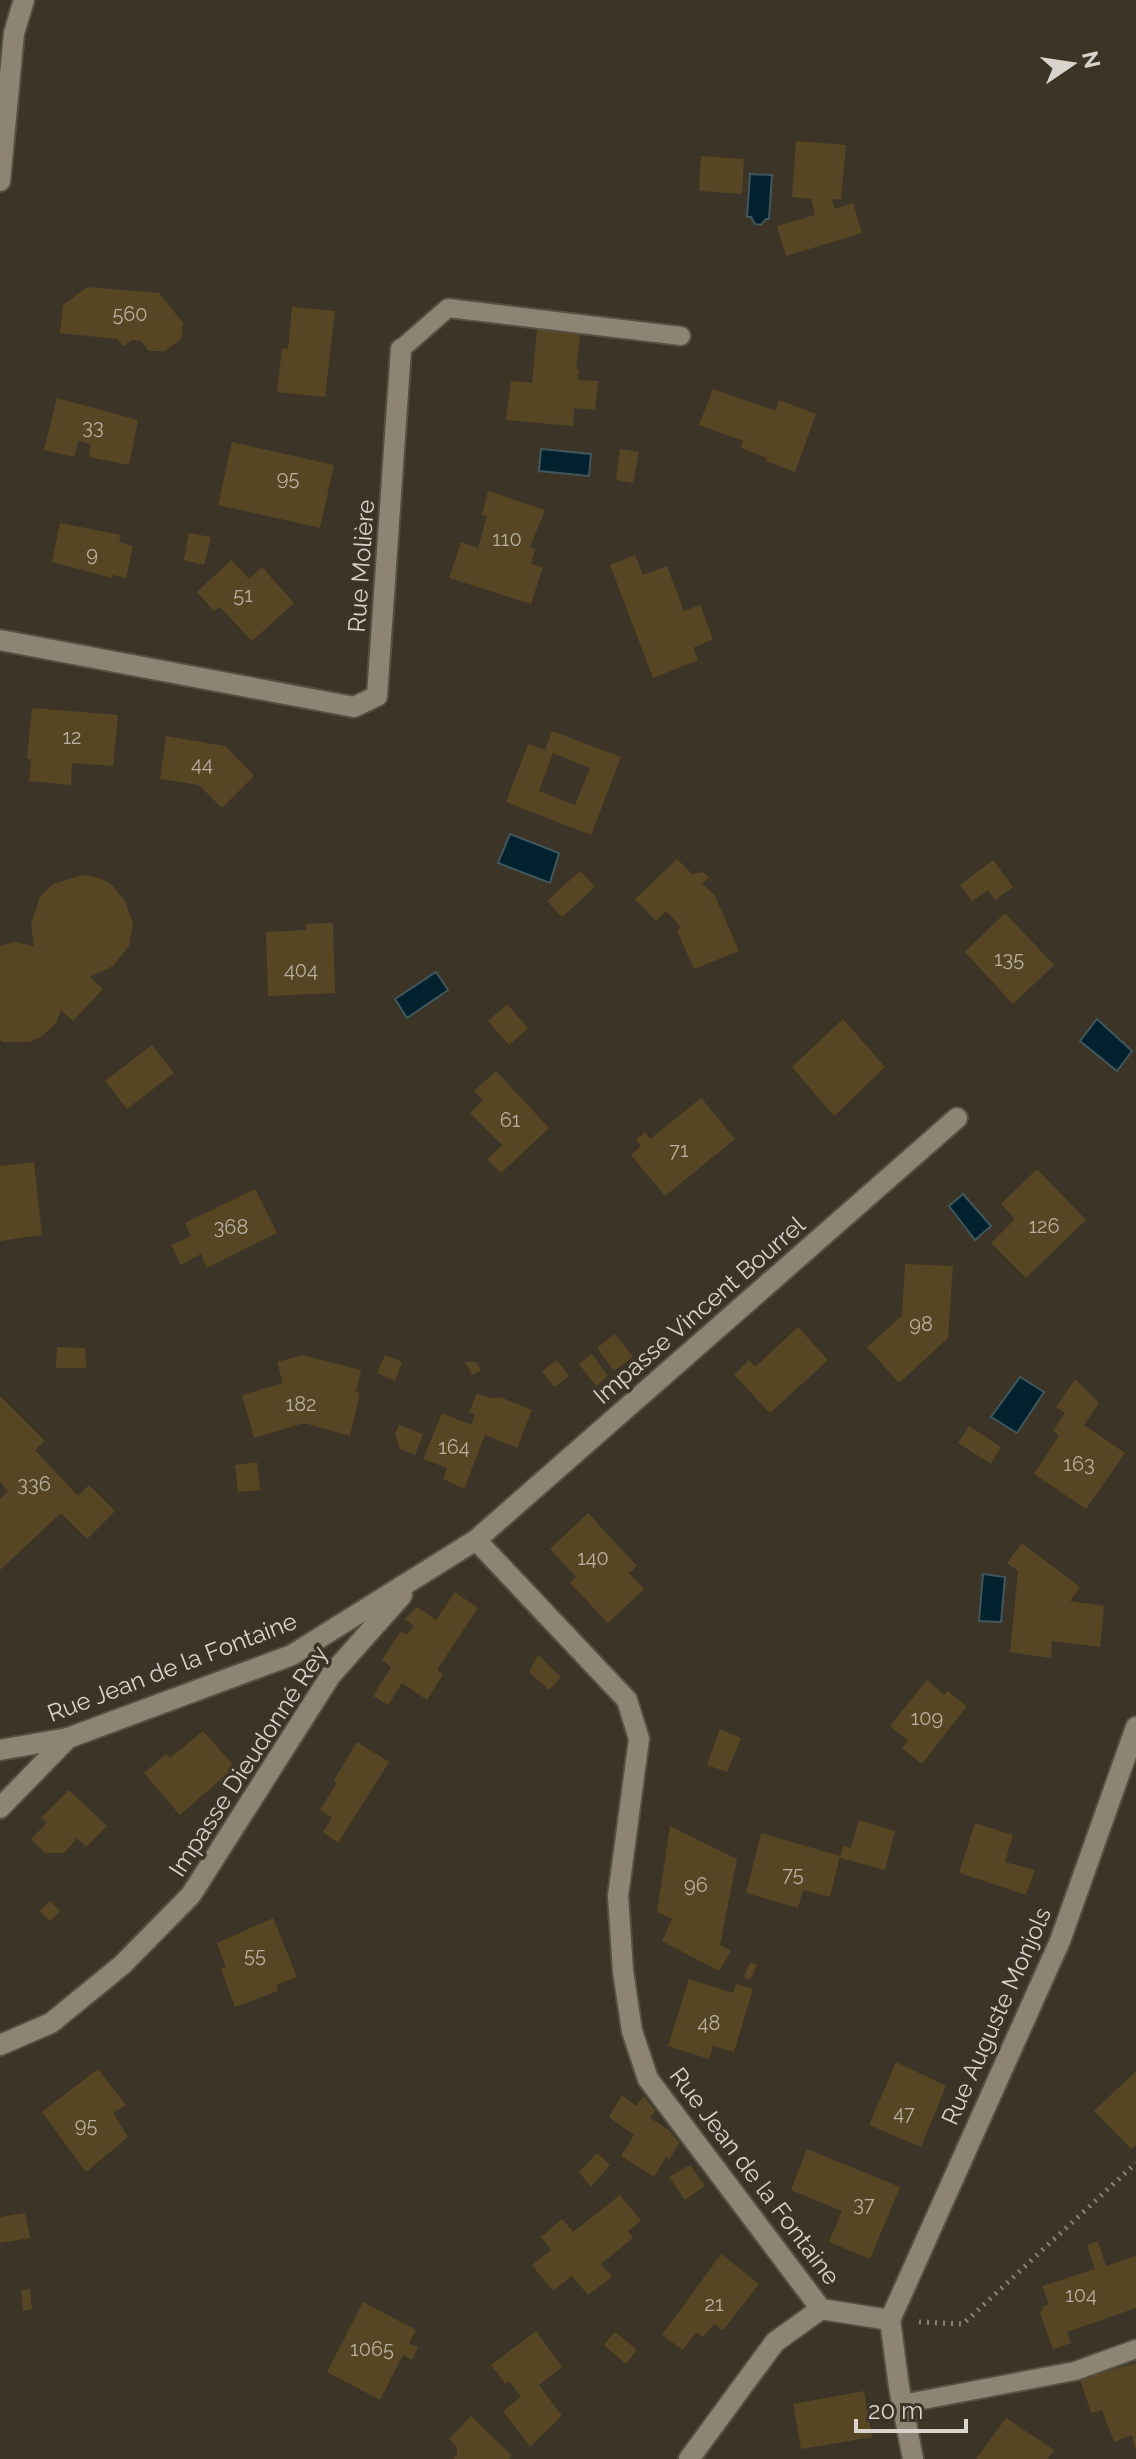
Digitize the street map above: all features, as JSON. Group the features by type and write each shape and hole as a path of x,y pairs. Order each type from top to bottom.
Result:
{"street":[{"path":"0,181 14,33 24,0"},
{"name":"Rue Molière","path":"0,640 354,707 377,696 401,349"},
{"name":"Impasse Vincent Bourrel","path":"476,1540 957,1118"},
{"name":"Rue Jean de la Fontaine","path":"0,1750 68,1738 292,1655 476,1540 627,1700 639,1739 618,1896 623,1971 632,2031 648,2079 821,2309 890,2320"},
{"name":"Impasse Dieudonné Rey","path":"0,2045 51,2023 122,1965 191,1895 331,1675 415,1580"},
{"name":"Rue Auguste Monjols","path":"890,2320 1060,1941 1136,1727"},
{"path":"0,1808 68,1738"},
{"path":"689,2459 775,2342 821,2309"},
{"path":"890,2320 913,2459"}],"lane":[{"name":"Rue Molière","path":"401,349 448,308 681,336"},
{"path":"902,2404 1075,2371 1136,2349"}],"path":[{"path":"890,2320 963,2324 1136,2163"}],"water":[{"path":"750,174 772,175 769,219 761,225 747,217"},
{"path":"541,449 591,454 589,476 539,471"},
{"path":"510,834 559,853 550,883 498,863"},
{"path":"436,972 448,990 407,1018 395,999"},
{"path":"1097,1019 1132,1051 1117,1071 1080,1041"},
{"path":"963,1194 991,1226 975,1240 949,1206"},
{"path":"1020,1377 1044,1392 1017,1433 991,1417"},
{"path":"983,1574 1005,1577 1001,1622 979,1621"}],"building":[{"path":"796,141 846,145 841,200 832,199 835,209 853,203 862,233 786,256 777,226 815,215 811,199 792,197"},
{"path":"701,156 744,159 742,194 699,191"},
{"path":"87,287 159,293 183,323 181,339 165,351 149,351 141,341 132,340 124,346 117,339 60,333 63,305"},
{"path":"292,307 335,311 325,397 277,392 282,348 288,349"},
{"path":"537,329 580,334 576,369 579,369 578,380 598,381 595,410 574,408 573,426 506,420 511,381 532,383"},
{"path":"713,389 776,411 779,400 816,414 795,472 741,448 743,441 699,425"},
{"path":"57,398 138,420 129,465 89,457 91,444 78,441 74,457 44,450"},
{"path":"232,442 334,465 320,528 218,505"},
{"path":"620,449 639,452 633,483 616,480"},
{"path":"488,491 545,510 530,547 535,549 531,564 543,567 531,604 449,578 461,542 478,548 487,516 482,515"},
{"path":"60,523 121,535 119,542 133,546 126,578 112,575 112,578 52,562"},
{"path":"189,533 211,537 204,565 184,560"},
{"path":"635,555 643,575 667,566 684,611 700,605 713,639 693,648 698,660 653,678 610,565"},
{"path":"231,560 249,579 262,567 294,603 252,641 220,607 214,611 197,592"},
{"path":"32,708 118,715 113,766 72,763 71,785 29,781 31,759 27,759"},
{"path":"552,731 621,757 591,835 506,802 528,744 545,750","holes":["553,753 590,768 575,805 539,791"]},
{"path":"166,736 225,746 254,776 222,808 199,785 160,779"},
{"path":"677,859 692,874 703,872 709,878 702,883 715,896 739,951 694,969 677,931 681,927 666,911 656,921 635,899"},
{"path":"993,860 1013,887 995,900 988,890 972,901 960,885"},
{"path":"580,871 595,887 562,917 547,901"},
{"path":"83,875 100,878 112,885 125,901 133,923 129,946 113,966 90,977 103,989 73,1021 61,1010 56,1023 41,1037 29,1042 3,1042 0,1040 0,946 14,942 34,946 31,924 40,897 53,884"},
{"path":"1005,913 1054,965 1013,1004 965,952"},
{"path":"333,923 335,993 268,996 266,932 306,930 306,924"},
{"path":"507,1004 528,1028 509,1045 488,1021"},
{"path":"843,1019 885,1067 834,1116 792,1067"},
{"path":"152,1045 174,1073 127,1109 105,1081"},
{"path":"496,1071 549,1128 501,1173 487,1159 502,1145 470,1113 483,1100 474,1091"},
{"path":"701,1098 735,1139 665,1196 631,1155 641,1146 636,1140 645,1132 650,1139"},
{"path":"34,1162 42,1235 0,1241 0,1166"},
{"path":"1037,1169 1086,1220 1026,1278 991,1243 1015,1219 1001,1204"},
{"path":"255,1189 277,1233 207,1268 201,1254 181,1265 171,1245 191,1236 185,1223"},
{"path":"905,1264 953,1266 948,1338 899,1383 867,1347 902,1316"},
{"path":"798,1327 828,1360 770,1413 734,1375 749,1360 755,1367"},
{"path":"615,1334 633,1357 614,1371 597,1348"},
{"path":"57,1347 85,1348 86,1368 56,1368"},
{"path":"592,1354 608,1376 596,1386 579,1364"},
{"path":"302,1355 361,1370 356,1392 360,1393 350,1436 304,1423 254,1438 242,1395 283,1383 277,1362"},
{"path":"385,1355 402,1362 395,1381 377,1373"},
{"path":"557,1360 569,1376 554,1387 542,1371"},
{"path":"465,1362 476,1362 481,1370 472,1375"},
{"path":"1075,1379 1099,1403 1084,1425 1125,1453 1086,1509 1034,1474 1059,1436 1053,1431 1065,1413 1056,1407"},
{"path":"477,1394 500,1397 532,1410 517,1448 485,1435 464,1489 443,1479 447,1468 423,1459 442,1413 471,1425 475,1414 469,1412"},
{"path":"0,1396 45,1441 35,1450 78,1496 89,1485 115,1511 87,1539 61,1513 0,1570 0,1499 8,1491 0,1482"},
{"path":"399,1425 423,1434 415,1455 400,1449 395,1434"},
{"path":"969,1426 1001,1447 991,1464 958,1443"},
{"path":"257,1462 260,1490 238,1492 235,1465"},
{"path":"588,1513 637,1566 629,1573 644,1589 608,1623 570,1583 576,1577 550,1549"},
{"path":"1022,1543 1080,1587 1070,1601 1104,1606 1100,1647 1052,1641 1051,1658 1010,1652 1018,1571 1007,1563"},
{"path":"455,1592 478,1608 437,1670 443,1674 427,1700 402,1683 388,1705 373,1696 391,1667 382,1660 401,1631 406,1635 414,1626 404,1619 417,1607 436,1620"},
{"path":"538,1655 561,1677 549,1690 529,1672"},
{"path":"927,1680 944,1695 947,1691 967,1706 922,1764 902,1748 908,1741 890,1726"},
{"path":"720,1729 741,1738 727,1772 707,1765"},
{"path":"203,1731 235,1767 180,1815 144,1773 166,1754 170,1758"},
{"path":"357,1742 389,1762 338,1843 323,1832 332,1817 320,1810"},
{"path":"69,1790 107,1826 86,1847 77,1838 64,1853 45,1853 31,1839 47,1823 41,1818"},
{"path":"859,1820 895,1831 885,1870 840,1858 843,1846 851,1848"},
{"path":"975,1823 1013,1835 1005,1862 1035,1870 1026,1895 959,1873"},
{"path":"670,1826 737,1859 720,1945 731,1951 719,1971 662,1941 672,1919 657,1912"},
{"path":"761,1833 840,1856 830,1897 803,1890 798,1908 746,1893"},
{"path":"50,1901 60,1911 50,1921 39,1911"},
{"path":"273,1918 297,1977 276,1985 278,1991 235,2007 221,1969 226,1967 217,1943"},
{"path":"751,1962 757,1965 750,1980 743,1977"},
{"path":"689,1979 733,1993 736,1984 753,1989 734,2052 713,2046 709,2059 668,2046"},
{"path":"896,2062 946,2086 921,2147 869,2125"},
{"path":"98,2069 126,2105 113,2113 128,2137 86,2172 42,2112"},
{"path":"1136,2071 1136,2145 1131,2149 1094,2111"},
{"path":"622,2095 636,2106 644,2096 655,2111 650,2118 669,2130 679,2143 654,2177 621,2156 634,2135 609,2117"},
{"path":"807,2149 900,2187 870,2259 829,2242 842,2211 791,2190"},
{"path":"597,2153 610,2165 591,2187 579,2172"},
{"path":"690,2165 705,2186 685,2200 669,2177"},
{"path":"620,2195 641,2221 628,2231 633,2238 601,2264 612,2277 588,2295 572,2276 553,2291 532,2265 551,2250 541,2237 562,2219 573,2232"},
{"path":"25,2213 30,2238 0,2243 0,2217"},
{"path":"1098,2241 1106,2266 1136,2256 1136,2308 1067,2332 1071,2343 1053,2349 1040,2313 1049,2304 1042,2286 1095,2269 1087,2245"},
{"path":"721,2254 759,2284 723,2330 714,2324 703,2337 696,2332 683,2350 662,2335"},
{"path":"30,2289 32,2309 23,2311 21,2290"},
{"path":"363,2302 416,2330 409,2343 418,2348 412,2360 403,2355 380,2400 327,2372"},
{"path":"536,2331 562,2367 539,2385 562,2416 530,2447 503,2411 521,2397 491,2365"},
{"path":"615,2332 637,2350 626,2364 604,2345"},
{"path":"1136,2363 1135,2449 1132,2435 1114,2442 1102,2410 1091,2413 1080,2379"},
{"path":"864,2391 872,2437 801,2449 793,2404"},
{"path":"471,2416 512,2456 508,2459 453,2459 457,2447 449,2439"},
{"path":"1006,2418 1054,2450 1048,2459 976,2459"}]}
